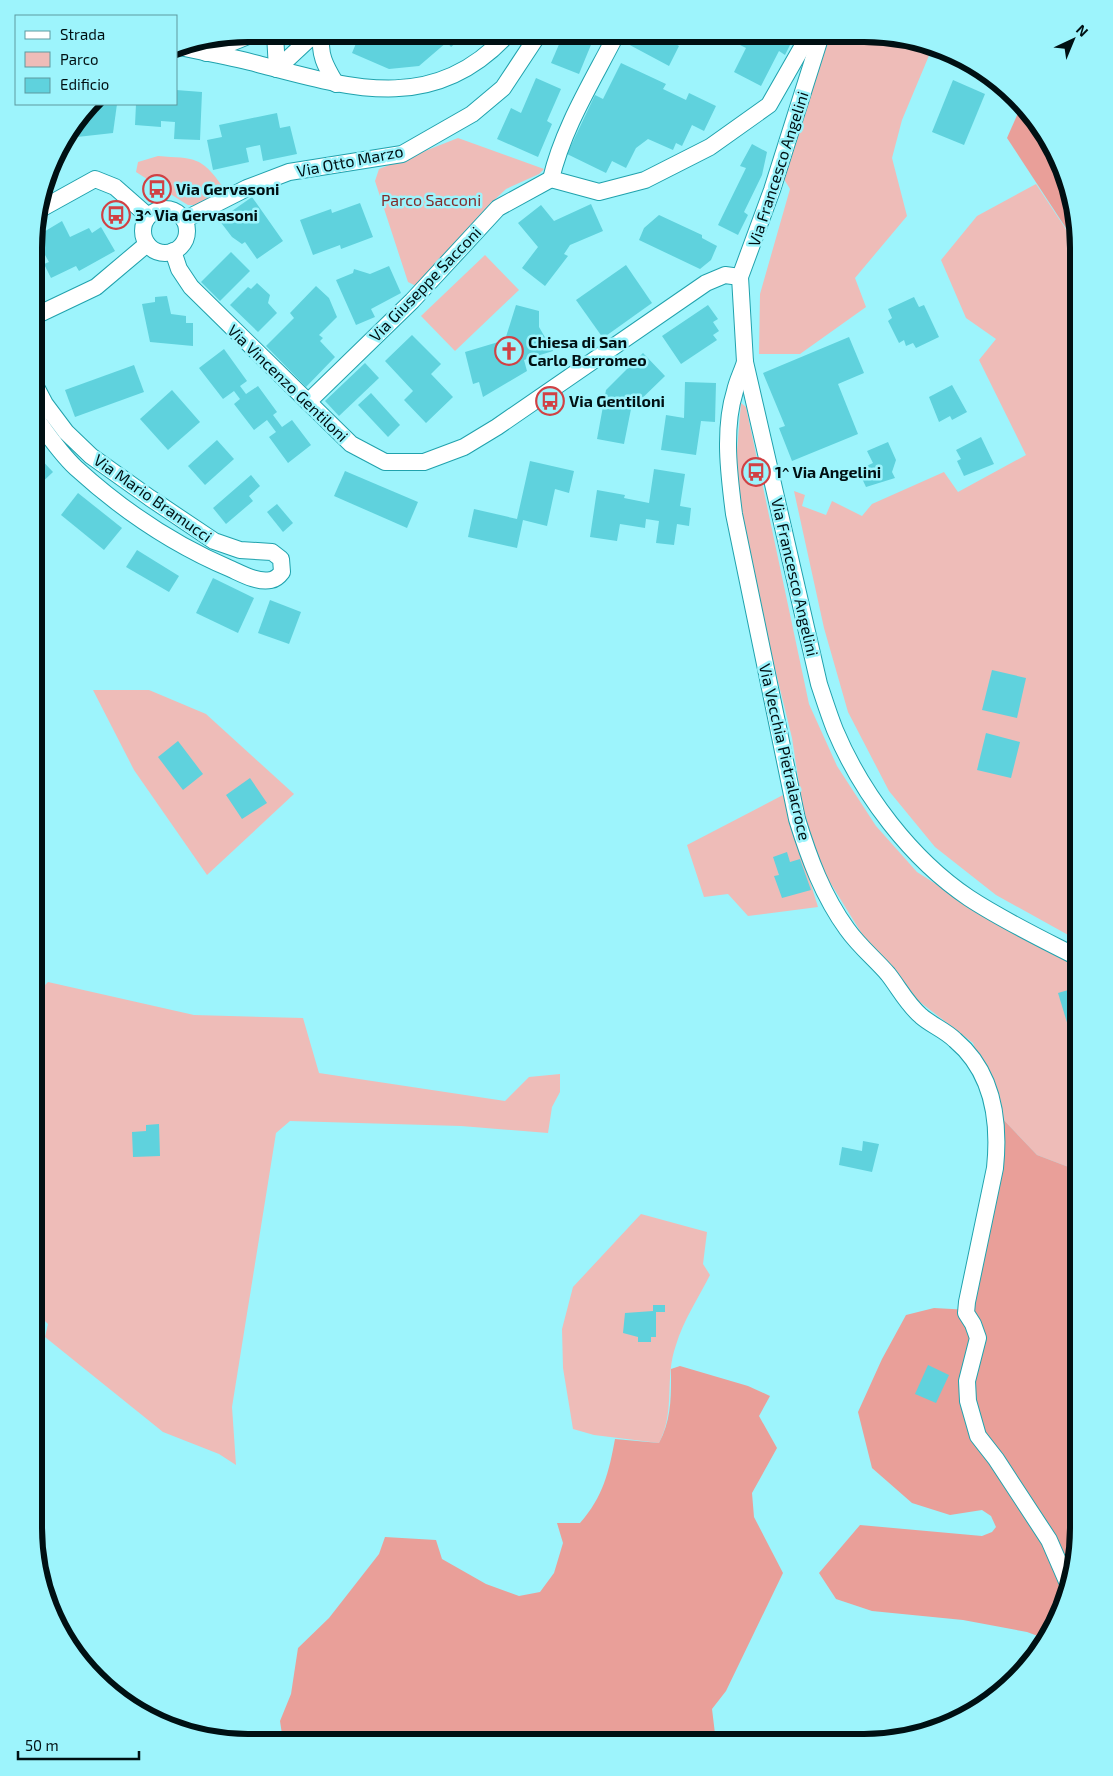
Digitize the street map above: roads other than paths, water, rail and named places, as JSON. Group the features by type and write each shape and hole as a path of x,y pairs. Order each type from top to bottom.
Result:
{"street":[{"path":"275,42 277,69"},
{"path":"277,69 306,42"},
{"path":"321,42 323,61 336,84"},
{"path":"194,50 336,84 381,90 404,89 428,84 457,72 491,52 500,42"},
{"name":"Via Otto Marzo","path":"184,220 248,188 289,172 402,154 472,114 503,88 533,42"},
{"path":"612,42 568,128 556,157 551,179 599,192 646,180 710,148 769,105 805,42"},
{"name":"Via Francesco Angelini","path":"819,42 772,190 740,277 745,362 819,684 835,730 853,766 900,835 946,881 970,898 1070,953"},
{"path":"206,53 230,43"},
{"path":"47,206 95,179 115,187 148,216"},
{"name":"Via Giuseppe Sacconi","path":"308,402 412,301 498,208 551,179"},
{"path":"167,208 174,211 184,220 187,231 185,240 173,251 157,251 147,244 142,230 148,216 158,209 167,208"},
{"path":"42,313 96,287 147,244"},
{"name":"Via Vincenzo Gentiloni","path":"173,251 179,269 191,287 351,444 385,462 424,462 464,447 497,427 706,283 725,274 740,277"},
{"name":"Via Vecchia Pietralacroce","path":"745,362 734,392 730,422 730,481 734,514 796,819 811,862 825,892 847,930 887,974 907,1002 920,1016 955,1039 978,1063 990,1090 997,1146 995,1168 967,1302 966,1313 973,1324 978,1338 967,1381 968,1402 978,1436 1049,1540 1065,1576"},
{"name":"Via Mario Bramucci","path":"42,398 66,432 91,456 214,541 240,550 272,552 281,559 282,572 277,578 269,581 246,576 208,560 168,537 105,493 74,466 42,426"}],"place":[{"name":"Via Gervasoni","path":"157,189"},
{"name":"3^ Via Gervasoni","path":"116,215"},
{"name":"Chiesa di San Carlo Borromeo","path":"509,351"},
{"name":"Via Gentiloni","path":"550,401"},
{"name":"1^ Via Angelini","path":"756,472"}],"park label":[{"name":"Parco Sacconi","path":"431,200"}]}
